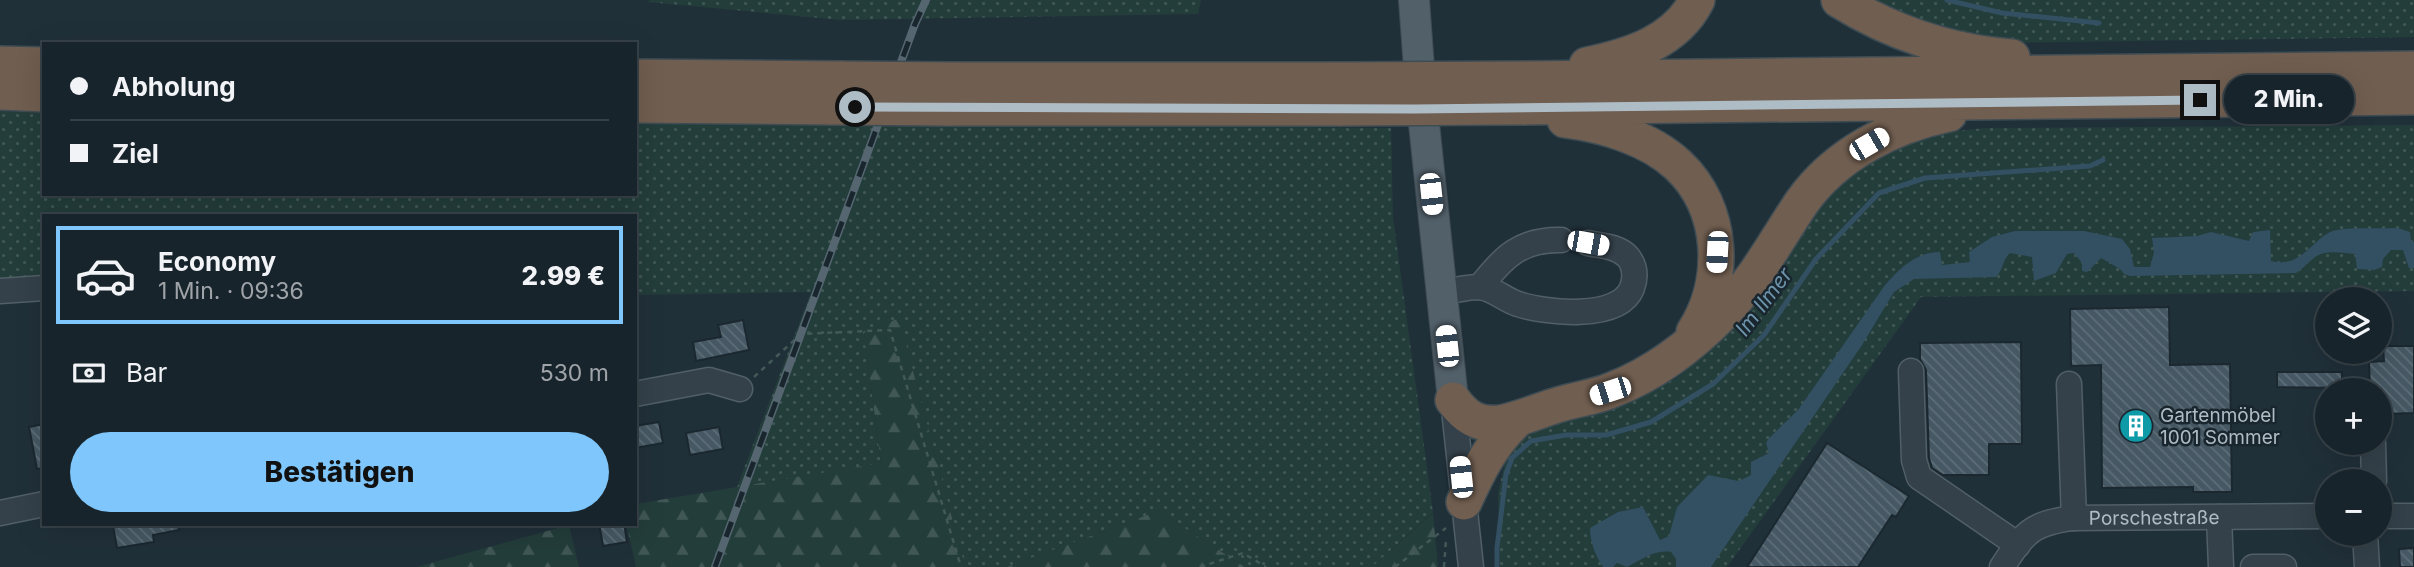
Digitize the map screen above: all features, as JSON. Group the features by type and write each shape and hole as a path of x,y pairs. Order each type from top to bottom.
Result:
{"highway":[{"path":"1339,94 1415,109 1492,115 1603,62 1644,48 1675,30 1697,0"},
{"path":"1839,0 1868,19 1933,44 1994,55 2189,72"},
{"path":"0,64 42,65"},
{"path":"1522,100 2189,72 2414,69"},
{"path":"637,77 838,93"},
{"path":"0,92 42,94"},
{"path":"637,105 838,93 1339,94 1522,100 2011,102 2414,97"},
{"path":"1522,100 1573,121 1622,134 1661,152 1678,165 1690,180 1708,210 1717,252 1716,271 1707,307 1687,344"},
{"path":"1453,400 1467,417 1481,424 1517,419 1560,404 1591,397 1651,372 1724,312 1742,292 1803,201 1825,176 1851,154 1887,134 1928,118 2011,102"},
{"path":"1453,400 1560,404"},
{"path":"1464,502 1487,454 1517,419"}],"main road":[{"path":"1414,0 1453,400"}],"street":[{"path":"1480,287 1497,265 1521,248 1542,240 1561,240"},
{"path":"1441,292 1480,287 1514,302 1549,310 1601,310 1616,305 1627,297 1632,288 1634,267 1627,256 1616,249 1588,243"},
{"path":"0,291 42,288"},
{"path":"1911,371 1914,460 1919,477 2018,545"},
{"path":"637,394 709,380 740,389"},
{"path":"2069,384 2074,518"},
{"path":"1453,400 1471,567"},
{"path":"0,513 42,505"},
{"name":"Porschestraße","path":"2002,567 2029,530 2047,522 2074,518 2315,516"},
{"path":"2392,516 2414,516"},
{"path":"2218,517 2221,567"},
{"path":"2365,546 2367,567"},
{"path":"2253,567 2284,567"}],"path":[{"path":"740,389 802,334 890,330 961,567"},
{"path":"1395,567 1449,526 1444,567"},
{"path":"1200,567 1243,553 1266,567"}],"green space":[{"path":"1201,0 1198,14 841,20 648,2"},
{"path":"1854,0 2414,0 2414,37 2005,43 1942,37"},
{"path":"0,111 42,113 42,196 637,196 637,120 1391,128 1393,217 1433,512 1372,567 1245,567 1158,511 1007,567 965,567 899,318 864,333 881,464 737,487 811,292 637,295 637,214 42,214 42,276 0,280"},
{"path":"2414,125 2414,291 2392,291 2392,287 2315,287 2315,292 1921,297 1727,567 1500,567 1498,493 1507,453 1535,430 1610,410 1677,378 1725,338 1824,196 1865,162 1925,134 1986,128"},
{"path":"899,318 965,567 636,567 627,526 637,526 637,504 881,463 864,333"},
{"path":"1158,511 1245,567 1007,567"},
{"path":"1433,513 1438,567 1372,567"},
{"path":"569,526 579,567 416,567"}],"water":[{"path":"2398,228 2410,232 2411,241 2414,242 2414,268 2409,268 2403,250 2391,250 2383,259 2382,267 2374,270 2357,269 2355,254 2333,252 2318,255 2296,273 2130,276 2101,258 2087,272 2082,271 2082,263 2074,253 2067,254 2056,273 2034,281 2032,257 2010,253 1996,277 1914,279 1894,292 1862,345 1711,567 1676,567 1676,559 1671,552 1665,551 1627,567 1617,563 1613,567 1603,567 1595,553 1590,528 1618,512 1643,507 1660,540 1669,536 1677,507 1708,475 1739,481 1751,475 1751,462 1769,453 1766,443 1769,438 1798,410 1885,285 1903,267 1923,255 1940,252 1942,265 1970,262 1969,252 1992,237 2015,231 2084,231 2122,239 2130,249 2134,267 2150,267 2154,252 2152,238 2197,236 2211,232 2249,241 2253,232 2270,230 2271,261 2283,262 2300,256 2321,238 2337,230"}],"building":[{"name":"Gartenmöbel 1001 Sommer","path":"2169,307 2170,365 2230,364 2232,492 2193,492 2193,487 2102,488 2101,365 2071,366 2070,309"},
{"path":"743,320 749,350 696,361 693,342 721,337 718,325"},
{"path":"2021,342 2022,444 1989,444 1989,475 1943,475 1932,468 1929,458 1926,370 1920,359 1920,343"},
{"path":"2392,346 2414,346 2414,413 2392,414 2392,378 2370,378 2369,364 2392,364"},
{"path":"2277,372 2342,372 2342,378 2315,378 2315,388 2277,387"},
{"path":"659,422 663,443 637,448 637,426"},
{"path":"42,424 42,468 37,469 29,427"},
{"path":"719,427 723,449 690,455 686,433"},
{"path":"1827,443 1909,496 1896,517 1892,515 1858,567 1747,567"},
{"path":"113,526 178,526 179,530 153,535 154,542 117,548"},
{"path":"600,526 624,526 627,542 603,546"},
{"path":"2414,548 2414,567 2400,567 2399,549"}],"waterway":[{"name":"Im Ilmer","path":"1947,0 2002,13 2099,23"},
{"name":"Im Ilmer","path":"1497,567 1506,474 1512,458 1531,441 1566,435 1606,435 1651,422 1713,384 1764,335 1816,259 1879,193 1925,178 2090,166 2103,160"}],"railway":[{"path":"715,567 926,0"}],"place":[{"name":"Gartenmöbel 1001 Sommer","path":"2136,426"}],"route":[{"path":"855,107 1415,109 2200,100"}]}
